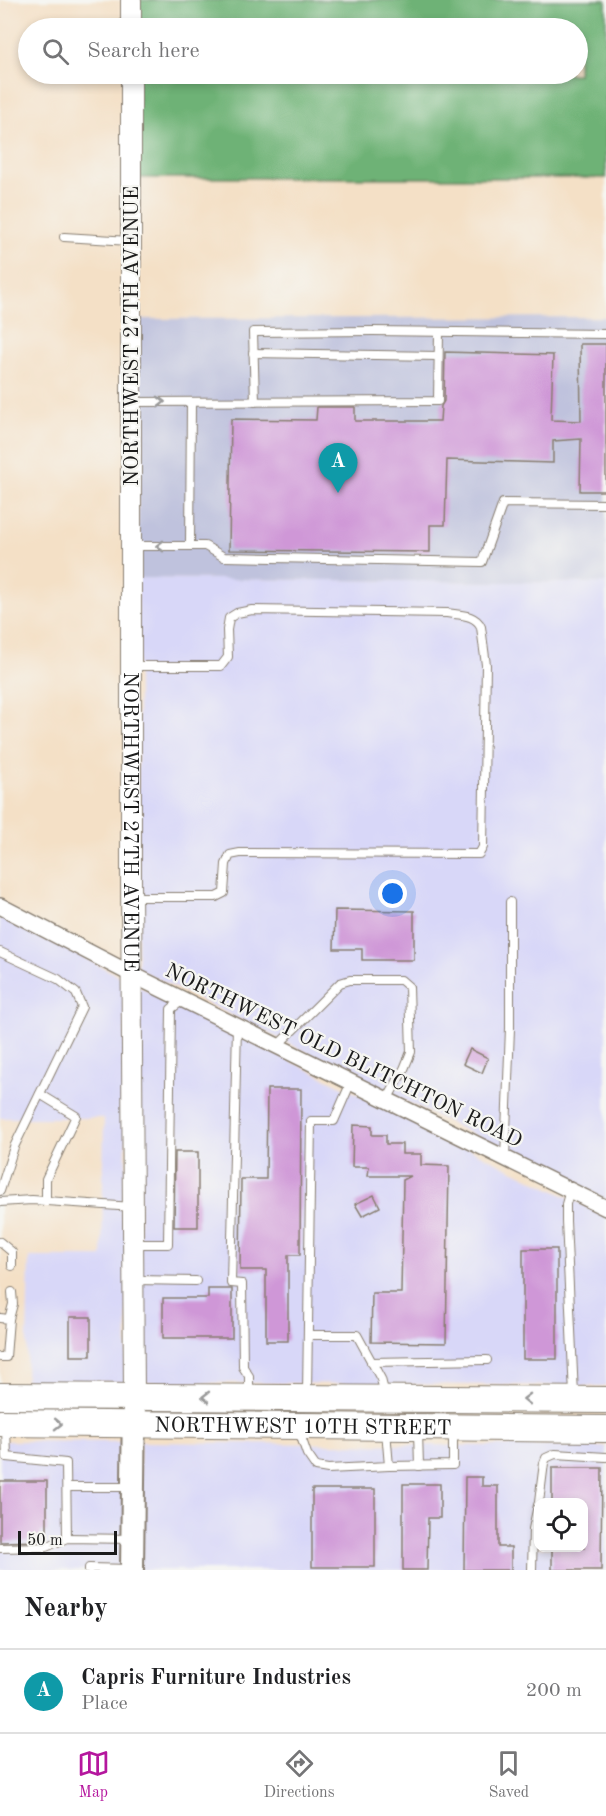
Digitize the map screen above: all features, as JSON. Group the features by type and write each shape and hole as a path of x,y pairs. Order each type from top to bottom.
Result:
{"highway":[{"name":"NORTHWEST 10TH STREET","path":"0,1396 606,1400"},
{"path":"385,1398 385,1427"},
{"name":"NORTHWEST 10TH STREET","path":"3,1423 606,1429"}],"main road":[{"name":"NORTHWEST 27TH AVENUE","path":"132,1569 134,1396"}],"street":[{"path":"131,0 131,18"},
{"name":"NORTHWEST 27TH AVENUE","path":"131,84 131,974 134,1396"},
{"name":"NORTHWEST OLD BLITCHTON ROAD","path":"0,906 183,1000 606,1208"}],"lane":[{"path":"64,237 131,241"},
{"path":"255,402 253,332 606,334"},
{"path":"131,402 438,401 439,332"},
{"path":"253,353 438,356"},
{"path":"190,546 191,402"},
{"path":"131,546 205,546 224,556 482,562 503,503 606,504"},
{"path":"131,666 221,666 228,657 229,618 237,613 252,610 447,613 471,617 479,621 481,627 486,664 483,847 479,854 240,853 230,855 226,864 224,893 216,897 131,897"},
{"path":"505,1158 510,1028 510,902"},
{"path":"0,952 58,979 76,993 82,1007 14,1147 0,1191"},
{"path":"277,1046 340,983 350,980 401,980 409,987 411,1052 387,1100"},
{"path":"133,1244 168,1244 171,1010 183,1000"},
{"path":"237,1026 231,1283 242,1284 243,1367 249,1376 249,1397"},
{"path":"307,1398 311,1121 334,1121 351,1082"},
{"path":"40,1094 76,1116 45,1179 46,1201"},
{"path":"570,1190 566,1204 566,1232 575,1400"},
{"path":"0,1202 46,1201 133,1207"},
{"path":"0,1242 12,1252 12,1266"},
{"path":"133,1280 196,1281"},
{"path":"0,1357 6,1357 12,1292"},
{"path":"0,1318 9,1319"},
{"path":"308,1335 357,1335 381,1378 385,1398"},
{"path":"371,1362 487,1360"},
{"path":"3,1423 8,1458 66,1462 67,1538"},
{"path":"297,1426 307,1454 316,1467 328,1469 453,1465 453,1427"},
{"path":"385,1427 389,1466"},
{"path":"418,1427 419,1466"},
{"path":"540,1498 546,1458 555,1454 606,1457"},
{"path":"67,1487 133,1487"},
{"path":"532,1570 534,1524"},
{"path":"0,1548 46,1547 67,1538 133,1539"},
{"path":"88,1570 88,1568 132,1569"}],"shaded area":[{"path":"606,317 606,583 138,578 138,319"},
{"path":"138,578 606,583 606,1200 138,969"},
{"path":"0,914 125,979 127,1382 26,1381 29,1257 102,1257 104,1118 0,1118"},
{"path":"138,986 606,1216 606,1386 141,1382"},
{"path":"0,1441 127,1442 125,1570 0,1570"},
{"path":"140,1442 606,1447 606,1570 139,1570"}],"green space":[{"path":"138,0 606,0 606,178 138,178 138,84 588,84 588,18 138,18"}],"building":[{"path":"580,344 606,344 606,491 580,491 581,439 553,441 553,463 447,460 445,525 430,525 430,552 229,550 231,419 316,420 317,407 355,407 355,421 440,421 441,406 444,401 445,352 553,355 551,420 581,421"},
{"path":"335,910 414,911 414,960 362,960 362,949 334,949"},
{"path":"470,1049 488,1058 482,1073 463,1064"},
{"path":"267,1089 301,1089 300,1255 288,1255 288,1341 266,1341 266,1270 240,1270 241,1179 266,1179"},
{"path":"353,1125 372,1126 372,1135 386,1135 386,1144 402,1144 402,1154 421,1154 421,1165 449,1166 446,1343 371,1342 372,1293 401,1293 403,1180 411,1176 368,1176 369,1167 352,1167"},
{"path":"175,1152 198,1152 198,1227 174,1227"},
{"path":"374,1195 380,1207 362,1216 355,1204"},
{"path":"523,1249 557,1249 557,1359 523,1359"},
{"path":"208,1289 232,1289 232,1338 163,1338 163,1298 208,1298"},
{"path":"70,1317 91,1317 91,1356 70,1356"},
{"path":"552,1468 602,1468 601,1570 552,1570 552,1552 588,1552 588,1498 552,1498"},
{"path":"465,1477 482,1477 482,1486 498,1486 498,1547 511,1547 511,1570 464,1570"},
{"path":"0,1481 47,1481 47,1532 41,1532 41,1541 0,1542"},
{"path":"403,1484 440,1484 440,1518 428,1518 427,1570 403,1570"},
{"path":"312,1489 375,1489 375,1567 312,1567"}],"place":[{"name":"Capris Furniture Industries","path":"338,493"}]}
